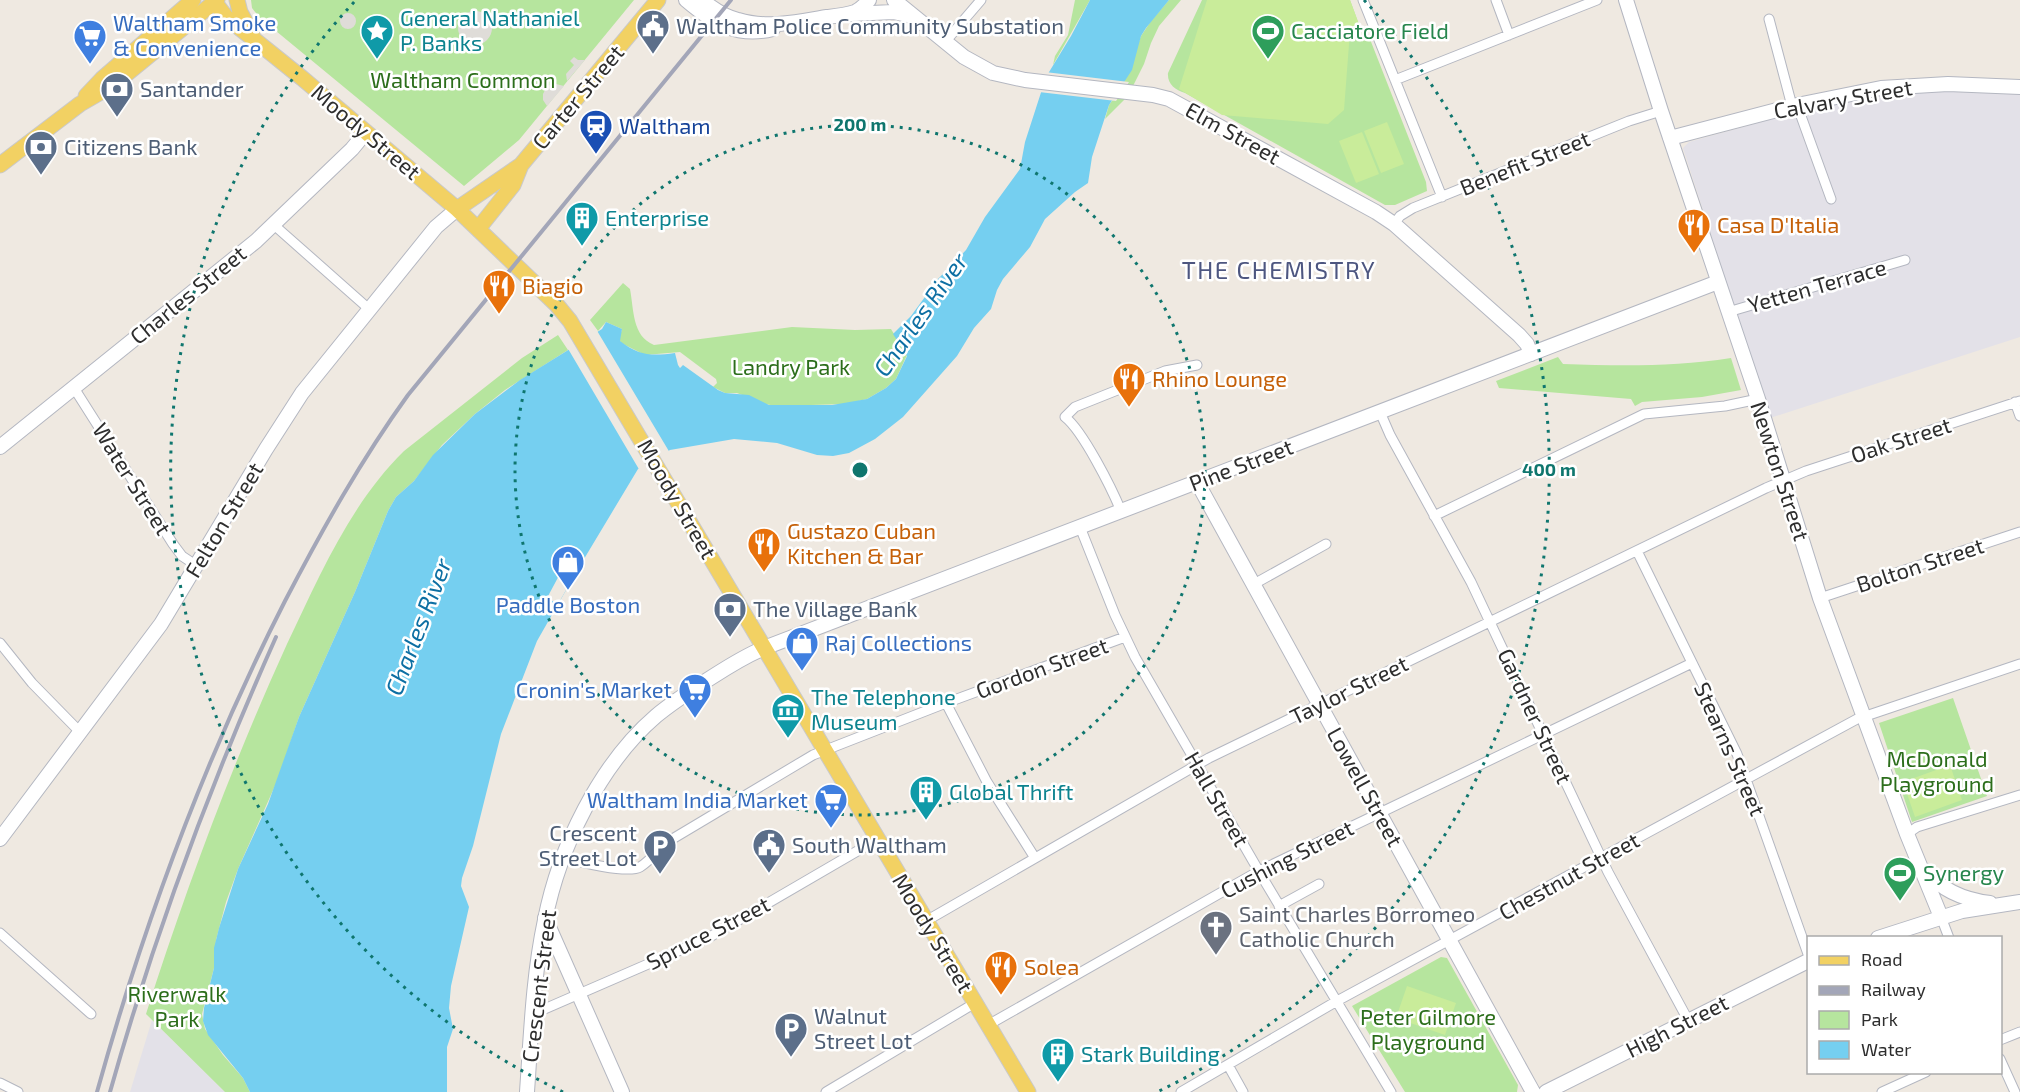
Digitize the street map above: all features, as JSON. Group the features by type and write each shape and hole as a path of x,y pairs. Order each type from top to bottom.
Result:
{"main road":[{"path":"80,104 102,79 192,0"},
{"path":"237,0 242,17 257,42"},
{"name":"Carter Street","path":"457,209 521,165 658,0"},
{"path":"0,165 80,104 113,85 215,1"},
{"name":"Moody Street","path":"215,1 226,17 457,209 559,308 580,337 655,462 1028,1092"},
{"name":"Carter Street","path":"478,229 513,185 521,165"}],"street":[{"path":"686,0 719,23 741,32 758,33 798,22"},
{"path":"702,0 720,13 740,21 766,24 798,22 846,14 892,12 914,16"},
{"path":"846,14 858,10 869,0"},
{"name":"Elm Street","path":"894,0 978,67 999,75 1025,80 1148,94 1179,103 1380,214 1519,335 1527,344 1531,354"},
{"path":"945,42 981,0"},
{"path":"1363,0 1442,197"},
{"path":"1496,0 1509,34"},
{"path":"1395,80 1597,0"},
{"name":"Newton Street","path":"1626,0 1758,399 1820,598 1907,834 1948,936"},
{"path":"1769,19 1794,105 1831,199"},
{"name":"Calvary Street","path":"1670,138 1794,105 1857,92 1894,87 1966,84 2020,87"},
{"name":"Benefit Street","path":"1394,224 1409,210 1661,111"},
{"name":"Charles Street","path":"0,447 238,256 274,225 352,149 366,132"},
{"name":"Felton Street","path":"0,839 153,637 294,406 438,224 457,209"},
{"path":"274,225 369,309"},
{"name":"Yetten Terrace","path":"1728,312 1905,260"},
{"name":"Pine Street","path":"764,648 1718,282"},
{"path":"1121,512 1076,428 1065,417 1075,407 1166,371 1197,365"},
{"name":"Water Street","path":"74,387 173,544 182,556 196,566"},
{"path":"1434,516 1644,414 1725,406 1758,399"},
{"path":"2018,402 2020,416"},
{"name":"Oak Street","path":"1783,480 2018,402"},
{"name":"Gardner Street","path":"1380,412 1390,435 1490,621 1601,858 1688,1020"},
{"name":"Taylor Street","path":"926,921 1196,764 1783,480"},
{"name":"Lowell Street","path":"1197,482 1533,1092"},
{"name":"Hall Street","path":"1080,527 1125,637 1258,871 1391,1092"},
{"name":"Bolton Street","path":"1820,598 2020,532"},
{"path":"1254,584 1326,544"},
{"name":"Stearns Street","path":"1637,551 1747,779 1807,948"},
{"name":"Gordon Street","path":"564,857 626,869 637,868 654,856 664,844 813,755 1125,637"},
{"path":"0,643 32,683 80,732"},
{"name":"Crescent Street","path":"527,1092 533,1014 545,918 564,857 600,782 639,732 656,716 687,693 744,657 764,648"},
{"name":"Cushing Street","path":"988,1025 1258,871 1692,663"},
{"name":"Chestnut Street","path":"1181,1092 1337,1001 1864,716 2020,664"},
{"path":"946,703 987,782 1035,858"},
{"path":"1907,834 1917,827 2020,795"},
{"name":"Spruce Street","path":"533,1014 708,938 878,839"},
{"path":"1917,857 1930,875 1948,890 1972,900 2014,903"},
{"path":"1279,906 1319,884"},
{"path":"1884,936 1962,911 2014,903"},
{"path":"545,918 622,1092"},
{"path":"0,933 91,1014"},
{"name":"High Street","path":"1546,1092 1807,962"},
{"path":"826,1092 975,1003"},
{"path":"2002,1040 2020,1032"},
{"path":"2002,1061 2015,1092"},
{"path":"1227,1065 1244,1092"},
{"path":"1882,1092 1922,1074"},
{"path":"0,1083 18,1092"}],"shaded area":[{"path":"475,11 487,16 492,28 487,40 475,45 463,40 458,28 463,16"},
{"path":"345,13 351,13 356,21 354,27 345,29 340,24 340,18"},
{"path":"574,57 578,60 585,60 567,81 566,74 574,65 570,61"},
{"path":"552,83 564,86 547,106 543,100 543,94"},
{"path":"1950,89 2020,94 2020,337 1770,418 1683,148 1689,142 1830,103 1876,95"},
{"path":"152,1020 225,1092 130,1092"}],"green space":[{"name":"Waltham Common","path":"251,0 634,0 519,140 464,186 259,17 252,8"},
{"path":"1075,0 1090,0 1053,65 1055,56 1068,35"},
{"path":"1169,0 1181,0 1159,26 1128,96 1105,119 1109,105 1121,88 1141,36"},
{"path":"1202,0 1350,0 1361,30 1366,29 1426,182 1427,191 1395,205 1385,205 1175,88 1170,83 1168,73"},
{"name":"Cacciatore Field","path":"1207,0 1350,0 1360,27 1350,31 1344,110 1328,124 1222,115 1179,89"},
{"path":"1387,122 1404,164 1381,173 1364,131"},
{"path":"1362,132 1379,174 1356,183 1339,141"},
{"name":"Landry Park","path":"623,283 630,289 638,329 647,341 654,345 792,327 891,329 907,355 896,379 867,399 846,404 776,406 765,404 737,393 725,393 713,387 717,383 716,379 680,352 645,355 621,343 619,339 622,329 606,322 598,331 590,320"},
{"name":"Riverwalk Park","path":"558,335 568,350 505,390 475,414 442,445 414,481 396,497 388,511 355,592 299,717 278,779 226,902 216,940 214,968 202,1014 205,1029 243,1078 250,1092 225,1092 146,1014 211,827 267,689 337,542 367,494 385,472 404,451 522,358"},
{"path":"1558,357 1563,364 1626,365 1689,363 1731,358 1741,390 1702,397 1642,402 1635,406 1631,399 1499,388 1496,381"},
{"name":"McDonald Playground","path":"1953,698 1987,796 1912,822 1879,723"},
{"path":"1950,765 1962,800 1915,817 1903,782"},
{"name":"Peter Gilmore Playground","path":"1441,957 1447,958 1518,1085 1517,1092 1405,1092 1352,1006"},
{"path":"1407,986 1456,1003 1445,1035 1396,1018"}],"water":[{"name":"Charles River","path":"1090,0 1169,0 1141,36 1132,70 1109,105 1092,157 1088,183 1045,219 1030,247 1003,279 991,309 974,328 957,356 903,417 875,439 849,453 833,456 817,455 777,443 734,439 670,450 638,469 581,564 537,641 501,734 473,846 462,878 461,886 469,907 451,986 449,1008 453,1029 447,1047 447,1092 250,1092 243,1078 208,1035 203,1021 214,968 214,948 238,869 268,804 299,717 396,497 414,481 433,455 475,414 520,380 602,329 606,322 622,329 620,341 633,350 652,354 675,353 680,368 683,365 718,390 725,393 749,395 769,405 832,405 867,399 886,388 896,379 907,356 893,334 911,316 938,279 966,250 985,217 1020,169 1025,142 1046,77"}],"pier":[{"path":"1045,72 1129,82 1116,101 1039,92"},
{"path":"596,329 670,453 640,471 567,347"},
{"path":"574,561 581,564 558,604 547,598 562,570 567,573"}],"railway":[{"path":"97,1092 156,904 228,720 285,601 343,496 408,395 731,0"},
{"path":"110,1092 164,919 228,749 276,637"}],"place":[{"name":"Waltham Police Community Substation","path":"653,55"},
{"name":"General Nathaniel P. Banks","path":"377,60"},
{"name":"Cacciatore Field","path":"1268,60"},
{"name":"Waltham Smoke & Convenience","path":"90,65"},
{"name":"Santander","path":"117,118"},
{"name":"Waltham","path":"596,155"},
{"name":"Citizens Bank","path":"41,176"},
{"name":"Enterprise","path":"582,247"},
{"name":"Casa D'Italia","path":"1694,254"},
{"name":"Biagio","path":"499,315"},
{"name":"Rhino Lounge","path":"1129,408"},
{"name":"Gustazo Cuban Kitchen & Bar","path":"764,573"},
{"name":"Paddle Boston","path":"568,591"},
{"name":"The Village Bank","path":"730,638"},
{"name":"Raj Collections","path":"802,672"},
{"name":"Cronin's Market","path":"695,719"},
{"name":"The Telephone Museum","path":"788,739"},
{"name":"Global Thrift","path":"926,821"},
{"name":"Waltham India Market","path":"831,829"},
{"name":"South Waltham","path":"769,874"},
{"name":"Crescent Street Lot","path":"660,875"},
{"name":"Synergy","path":"1900,902"},
{"name":"Saint Charles Borromeo Catholic Church","path":"1216,956"},
{"name":"Solea","path":"1001,996"},
{"name":"Walnut Street Lot","path":"791,1058"},
{"name":"Stark Building","path":"1058,1083"}],"district":[{"name":"THE CHEMISTRY","path":"1279,271"}]}
